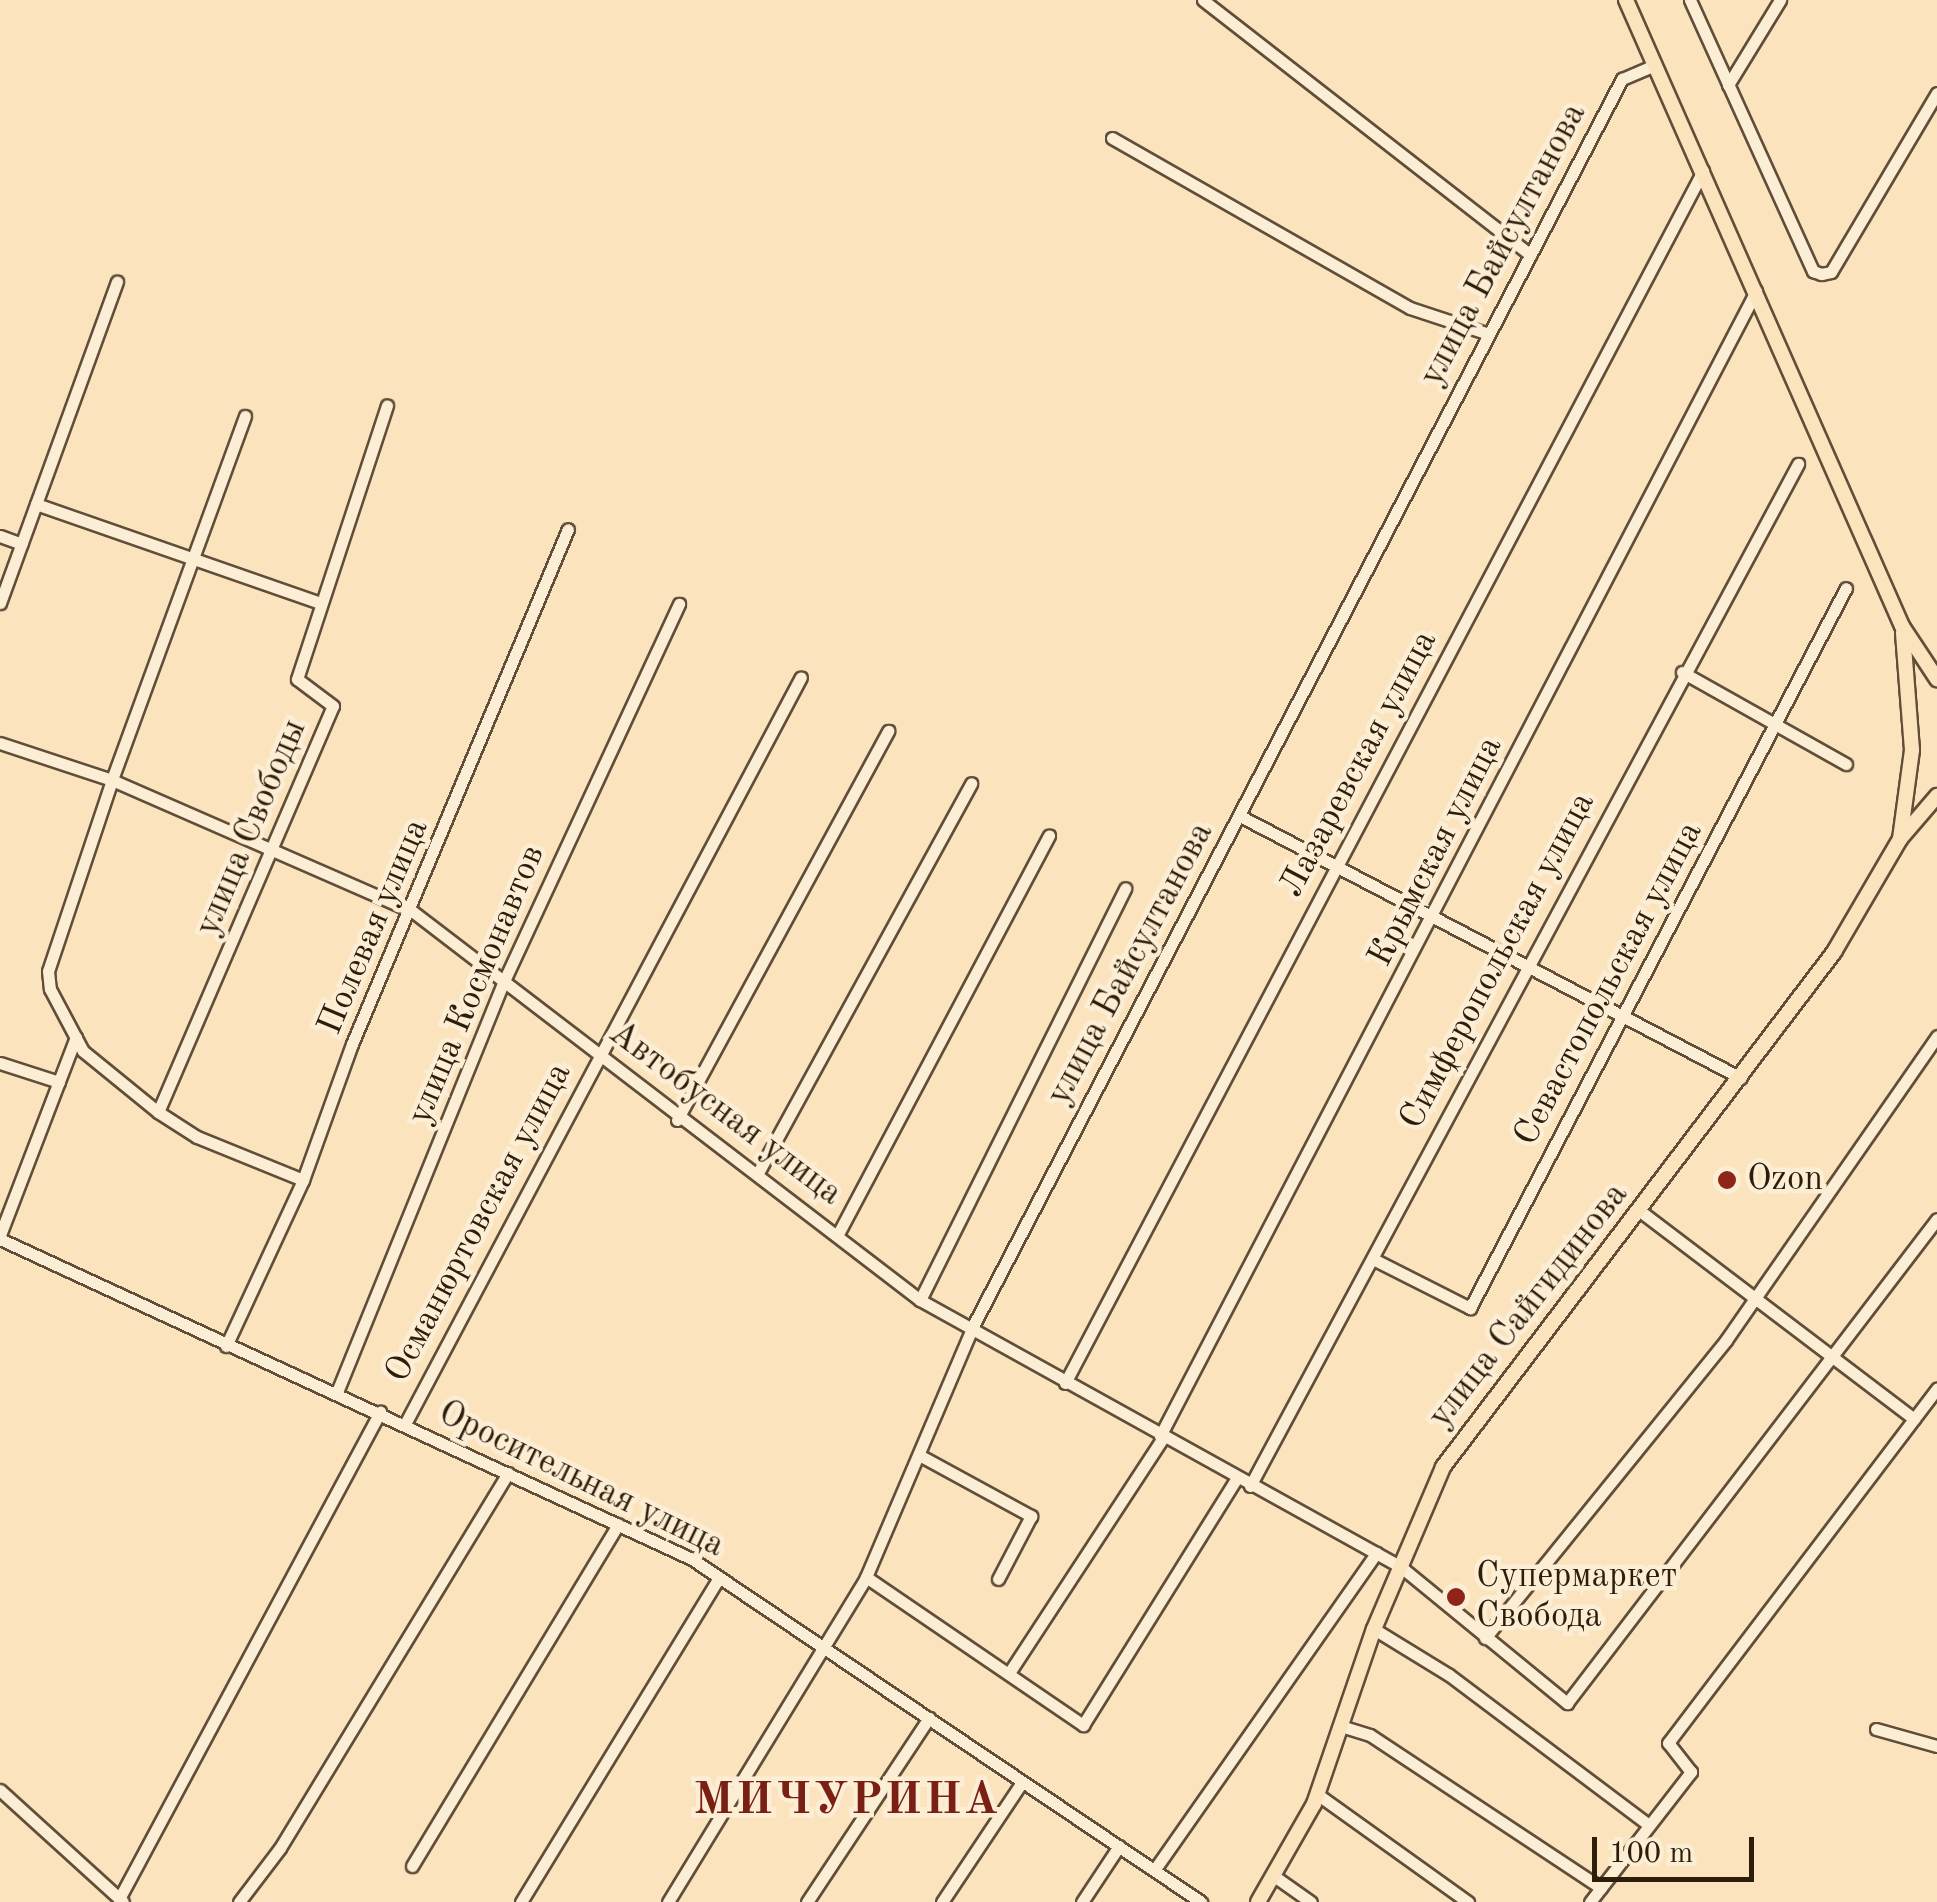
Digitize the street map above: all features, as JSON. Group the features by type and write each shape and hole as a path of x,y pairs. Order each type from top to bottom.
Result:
{"main road":[{"path":"1629,1 1902,626 1937,679"},
{"path":"1900,839 1912,750 1902,626"},
{"name":"улица Сайгидинова","path":"1258,1902 1317,1794 1344,1726 1374,1629 1443,1467 1834,952 1900,839 1937,796"}],"street":[{"path":"1203,0 1411,156 1530,255"},
{"path":"1690,0 1813,272 1831,272 1937,93"},
{"path":"1728,84 1780,0"},
{"name":"улица Байсултанова","path":"668,1902 866,1576 972,1326 1622,79 1655,65"},
{"path":"1112,138 1410,308 1489,334"},
{"name":"Лазаревская улица","path":"1065,1383 1702,172"},
{"path":"0,603 117,282"},
{"name":"Крымская улица","path":"1009,1673 1161,1437 1756,291"},
{"name":"улица Свободы","path":"158,1112 333,706 297,678 317,602 387,405"},
{"path":"245,416 112,780 48,971 50,989 83,1051 158,1112 197,1137 303,1180"},
{"name":"Симферопольская улица","path":"1250,1486 1373,1260 1524,965 1798,464"},
{"path":"36,504 317,602"},
{"name":"Полевая улица","path":"226,1346 303,1180 352,1044 412,911 568,529"},
{"path":"0,536 22,544"},
{"name":"Севастопольская улица","path":"1373,1260 1470,1308 1846,588"},
{"name":"улица Космонавтов","path":"337,1392 504,981 679,604"},
{"path":"1682,672 1846,764"},
{"name":"Османюртовская улица","path":"405,1424 800,677"},
{"path":"677,1120 888,731"},
{"name":"Автобусная улица","path":"0,743 112,780 272,855 412,911 599,1052 677,1120 760,1171 920,1300 972,1326 1236,1479 1401,1567 1567,1703 1834,1359"},
{"path":"760,1171 970,783"},
{"path":"1240,816 1741,1078"},
{"path":"838,1234 1049,835"},
{"path":"920,1300 1125,888"},
{"path":"1485,1638 1757,1297 1937,1036"},
{"path":"0,1237 76,1037"},
{"path":"0,1063 59,1082"},
{"path":"1640,1211 1914,1420"},
{"path":"1834,1359 1937,1219"},
{"name":"Оросительная улица","path":"0,1237 226,1346 337,1392 618,1524 719,1578 1201,1902"},
{"path":"1590,1902 1691,1772 1668,1743 1937,1390"},
{"path":"0,1790 121,1900 380,1412"},
{"path":"919,1455 1031,1516 998,1578"},
{"path":"239,1902 280,1848 508,1474"},
{"path":"866,1576 1083,1726 1236,1479"},
{"path":"412,1866 618,1524"},
{"path":"1154,1869 1376,1552"},
{"path":"522,1902 719,1578"},
{"path":"1374,1629 1449,1675 1649,1825"},
{"path":"807,1902 929,1718"},
{"path":"1344,1726 1370,1735 1601,1888"},
{"path":"1876,1729 1937,1746"},
{"path":"942,1902 1022,1782"},
{"path":"1317,1794 1468,1902"},
{"path":"1082,1902 1119,1846"},
{"path":"1274,1876 1311,1902"}],"place":[{"name":"Ozon","path":"1727,1180"},
{"name":"Супермаркет Свобода","path":"1456,1597"}],"district":[{"name":"МИЧУРИНА","path":"847,1802"}]}
